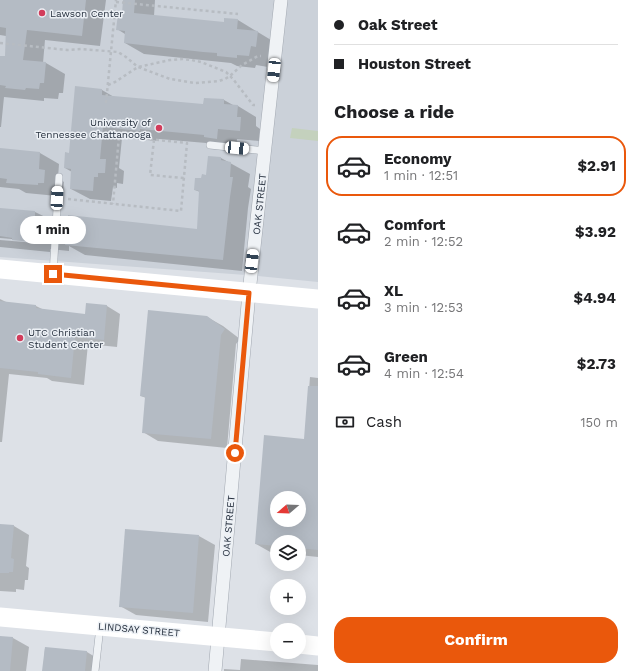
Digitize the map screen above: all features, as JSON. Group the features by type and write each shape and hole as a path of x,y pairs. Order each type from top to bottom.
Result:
{"street":[{"name":"OAK STREET","path":"215,671 249,293 282,0"},
{"path":"0,269 318,299"},
{"name":"LINDSAY STREET","path":"0,617 270,641"},
{"path":"306,645 318,646"}],"lane":[{"path":"210,145 265,151"},
{"path":"53,274 59,177"},
{"path":"95,671 100,626"}],"path":[{"path":"106,103 116,1 238,14"},
{"path":"0,43 67,50 82,48 118,52 123,54 138,67 170,79 186,83 219,81 230,76 242,65 258,56 275,57"},
{"path":"108,84 115,82 138,67 182,59 202,62 226,72 253,105 270,108"},
{"path":"57,198 113,204 181,211 187,143 119,136 113,204"},
{"path":"154,140 150,175 184,178"}],"shaded area":[{"name":"University of Tennessee Chattanooga","path":"0,0 318,0 318,282 258,276 0,257"}],"green space":[{"path":"292,128 318,131 318,141 290,138"}],"building":[{"name":"Lawson Center","path":"0,0 86,0 82,36 27,30 23,60 46,62 44,83 40,83 39,89 26,88 25,90 5,88 6,86 0,85 0,56 5,56 6,28 0,27"},
{"path":"123,0 135,0 134,13 224,22 224,18 238,19 237,29 258,31 256,47 251,46 249,56 237,55 237,58 217,56 217,53 124,43 125,31 116,30 118,14 122,14"},
{"path":"75,86 102,89 102,95 203,104 204,98 224,99 224,104 238,105 237,117 241,117 240,131 218,129 217,139 204,137 204,135 103,127 100,159 106,159 105,173 98,173 98,177 94,177 93,191 70,189 71,169 64,168 65,152 69,153"},
{"path":"0,148 40,152 39,169 45,170 44,183 38,183 38,185 6,183 7,179 0,178"},
{"path":"208,156 221,157 221,160 231,162 230,177 233,177 223,260 65,245 66,242 60,242 61,219 68,219 68,215 197,229 199,191 194,190 195,178 201,178 202,174 206,175"},
{"path":"0,208 35,211 35,216 51,218 50,241 32,239 31,242 12,240 12,238 0,236"},
{"path":"0,301 36,305 36,308 85,314 86,303 107,305 104,340 75,337 71,378 38,374 38,372 0,368"},
{"path":"148,310 207,316 225,329 221,335 211,439 142,433 145,397 140,396"},
{"path":"308,386 318,386 318,550 306,549 306,535 270,535 270,545 255,544 264,435 304,439"},
{"path":"0,524 14,525 11,558 14,559 13,572 9,573 0,573"},
{"path":"125,529 199,535 193,613 119,607"},
{"path":"0,636 13,637 10,671 0,671"},
{"path":"45,647 87,651 85,671 42,671"}],"place":[{"name":"Lawson Center","path":"42,13"},
{"name":"University of Tennessee Chattanooga","path":"159,128"},
{"name":"UTC Christian Student Center","path":"20,338"}],"route":[{"path":"53,274 249,293 235,453"}]}
